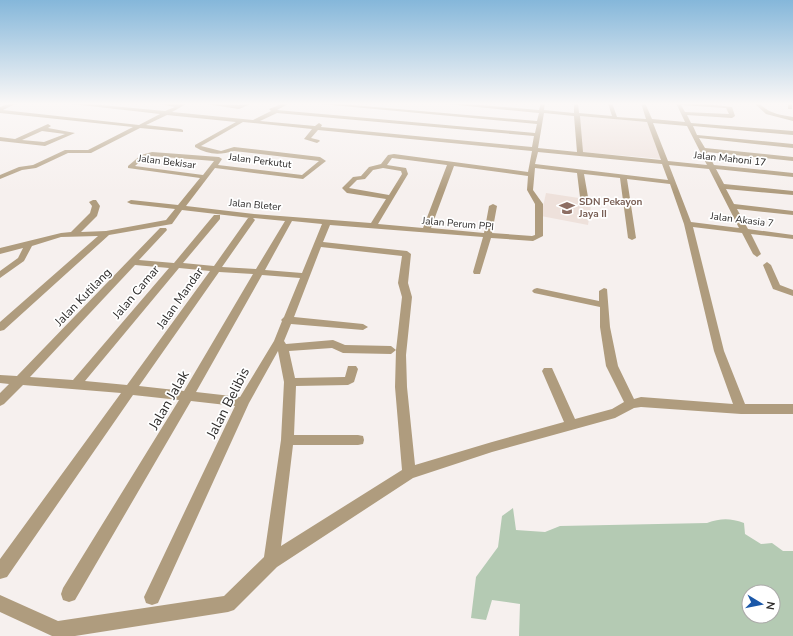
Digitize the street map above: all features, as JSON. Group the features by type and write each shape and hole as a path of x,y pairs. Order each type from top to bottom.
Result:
{"street":[{"path":"15,141 34,133"},
{"path":"0,139 45,144 72,133 70,133"},
{"path":"0,178 21,168 34,167 67,151 88,152 129,133"},
{"path":"220,156 198,146 221,133"},
{"path":"311,133 306,140 317,142"},
{"name":"Jalan Mahoni 17","path":"364,133 793,175"},
{"path":"420,138 424,133"},
{"path":"384,166 392,156 531,174 538,135 513,133"},
{"path":"578,133 580,154"},
{"path":"654,133 688,224 719,351 741,409"},
{"path":"692,133 710,167 733,206 757,254"},
{"path":"124,135 138,137"},
{"path":"694,136 793,146"},
{"name":"Jalan Perkutut","path":"214,166 303,177 323,161 320,159 234,149 220,156"},
{"path":"702,150 793,159"},
{"name":"Jalan Bekisar","path":"206,177 130,167 143,156 150,154 220,156"},
{"name":"Jalan Kutilang","path":"0,401 21,381 134,262 182,208 220,156"},
{"path":"426,231 451,164"},
{"path":"373,226 390,197 405,171 403,169 384,166 371,168 364,178 355,178 345,189 390,197"},
{"path":"532,166 672,182"},
{"path":"580,172 584,197"},
{"name":"Jalan Perum PPI","path":"327,222 528,240 539,236 539,204 530,190 531,174"},
{"path":"623,176 632,238"},
{"path":"721,186 793,193"},
{"path":"73,235 94,214 96,206 94,202"},
{"name":"Jalan Bleter","path":"131,202 327,222"},
{"path":"477,272 487,236 493,206"},
{"path":"733,206 793,213"},
{"name":"Jalan Camar","path":"76,384 217,216"},
{"name":"Jalan Jalak","path":"68,594 108,533 290,219"},
{"name":"Jalan Mandar","path":"1,571 251,220"},
{"name":"Jalan Belibis","path":"152,597 243,402 281,345 286,320 327,222"},
{"name":"Jalan Akasia 7","path":"688,224 793,237"},
{"path":"0,251 52,237 164,227"},
{"path":"0,328 106,233"},
{"path":"0,275 21,259 29,244"},
{"path":"318,244 407,254 403,274 403,283 407,297 401,368 409,473"},
{"path":"134,262 305,276"},
{"path":"767,265 776,287 793,293"},
{"path":"538,291 603,306"},
{"path":"604,291 603,306 605,327 612,366 632,404"},
{"path":"286,320 363,327"},
{"path":"271,561 287,440 290,382 281,345 333,344 340,348 391,350"},
{"path":"290,382 348,381 350,379 352,369"},
{"path":"548,371 572,426"},
{"path":"0,379 76,384 243,402"},
{"path":"0,603 57,633 228,604 271,561 409,473 492,447 616,413 632,404 654,402 741,409 793,409"},
{"path":"287,440 358,440"}],"shaded area":[{"path":"580,133 651,133 662,159 582,152"},
{"name":"SDN Pekayon Jaya II","path":"546,193 592,200 588,225 541,216"}],"green space":[{"path":"513,508 516,530 545,532 560,526 707,523 726,519 744,523 745,534 761,544 772,543 783,551 793,551 793,636 519,636 520,604 492,600 486,620 471,618 476,577 498,547 502,516"}],"place":[{"name":"SDN Pekayon Jaya II","path":"567,208"}]}
